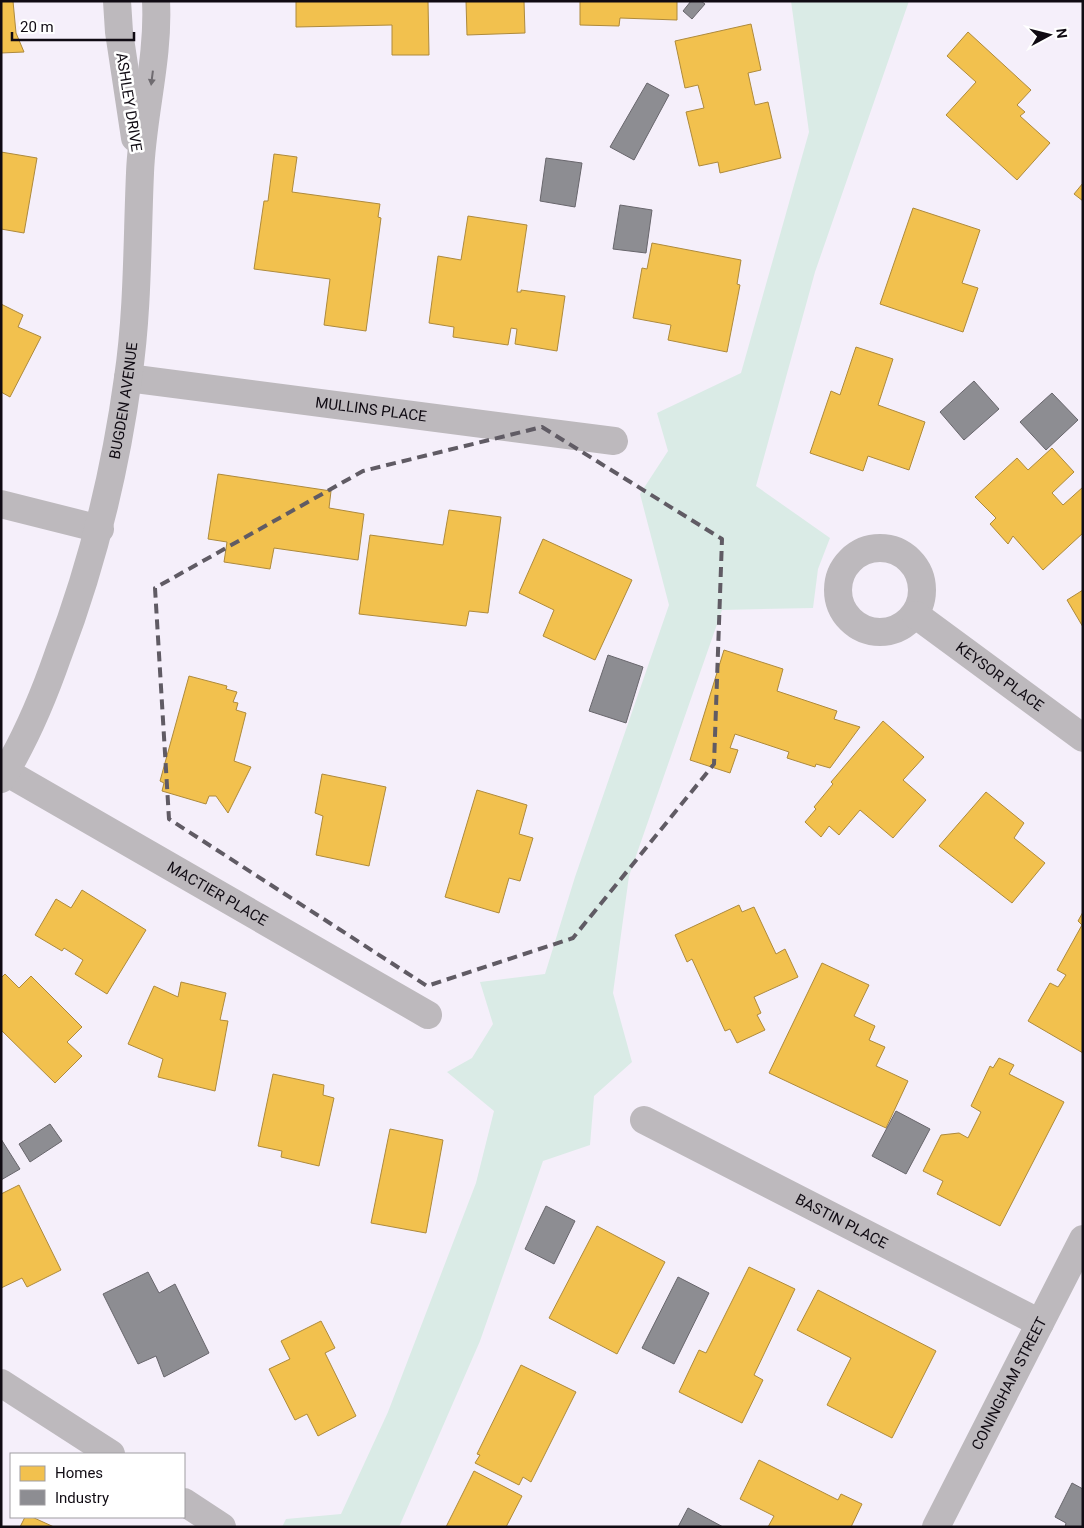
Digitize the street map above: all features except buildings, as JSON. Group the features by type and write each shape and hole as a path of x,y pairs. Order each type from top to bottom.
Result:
{"street":[{"name":"ASHLEY DRIVE","path":"117,1 119,32 140,172"},
{"name":"BUGDEN AVENUE","path":"3,776 41,701 80,597 100,529 128,378 140,222 140,172 158,30 156,1"},
{"name":"MULLINS PLACE","path":"128,378 614,441"},
{"path":"1,504 100,529"},
{"name":"KEYSOR PLACE","path":"916,614 1083,738"},
{"name":"MACTIER PLACE","path":"3,776 428,1016"},
{"name":"BASTIN PLACE","path":"644,1120 1040,1323"},
{"name":"CONINGHAM STREET","path":"936,1527 1083,1239"},
{"path":"1,1382 109,1453"},
{"path":"185,1503 222,1527"}],"highlighted area":[{"path":"542,427 722,539 714,764 573,938 427,986 169,819 155,588 363,471"}],"shaded area":[{"path":"791,1 909,1 815,272 756,486 830,538 818,569 813,608 722,610 629,876 613,993 632,1062 594,1096 590,1145 543,1161 480,1341 399,1527 282,1527 286,1519 341,1514 388,1412 476,1183 494,1111 447,1072 472,1058 493,1024 480,982 545,974 575,877 669,605 640,494 668,451 657,413 741,373 809,132"}]}
